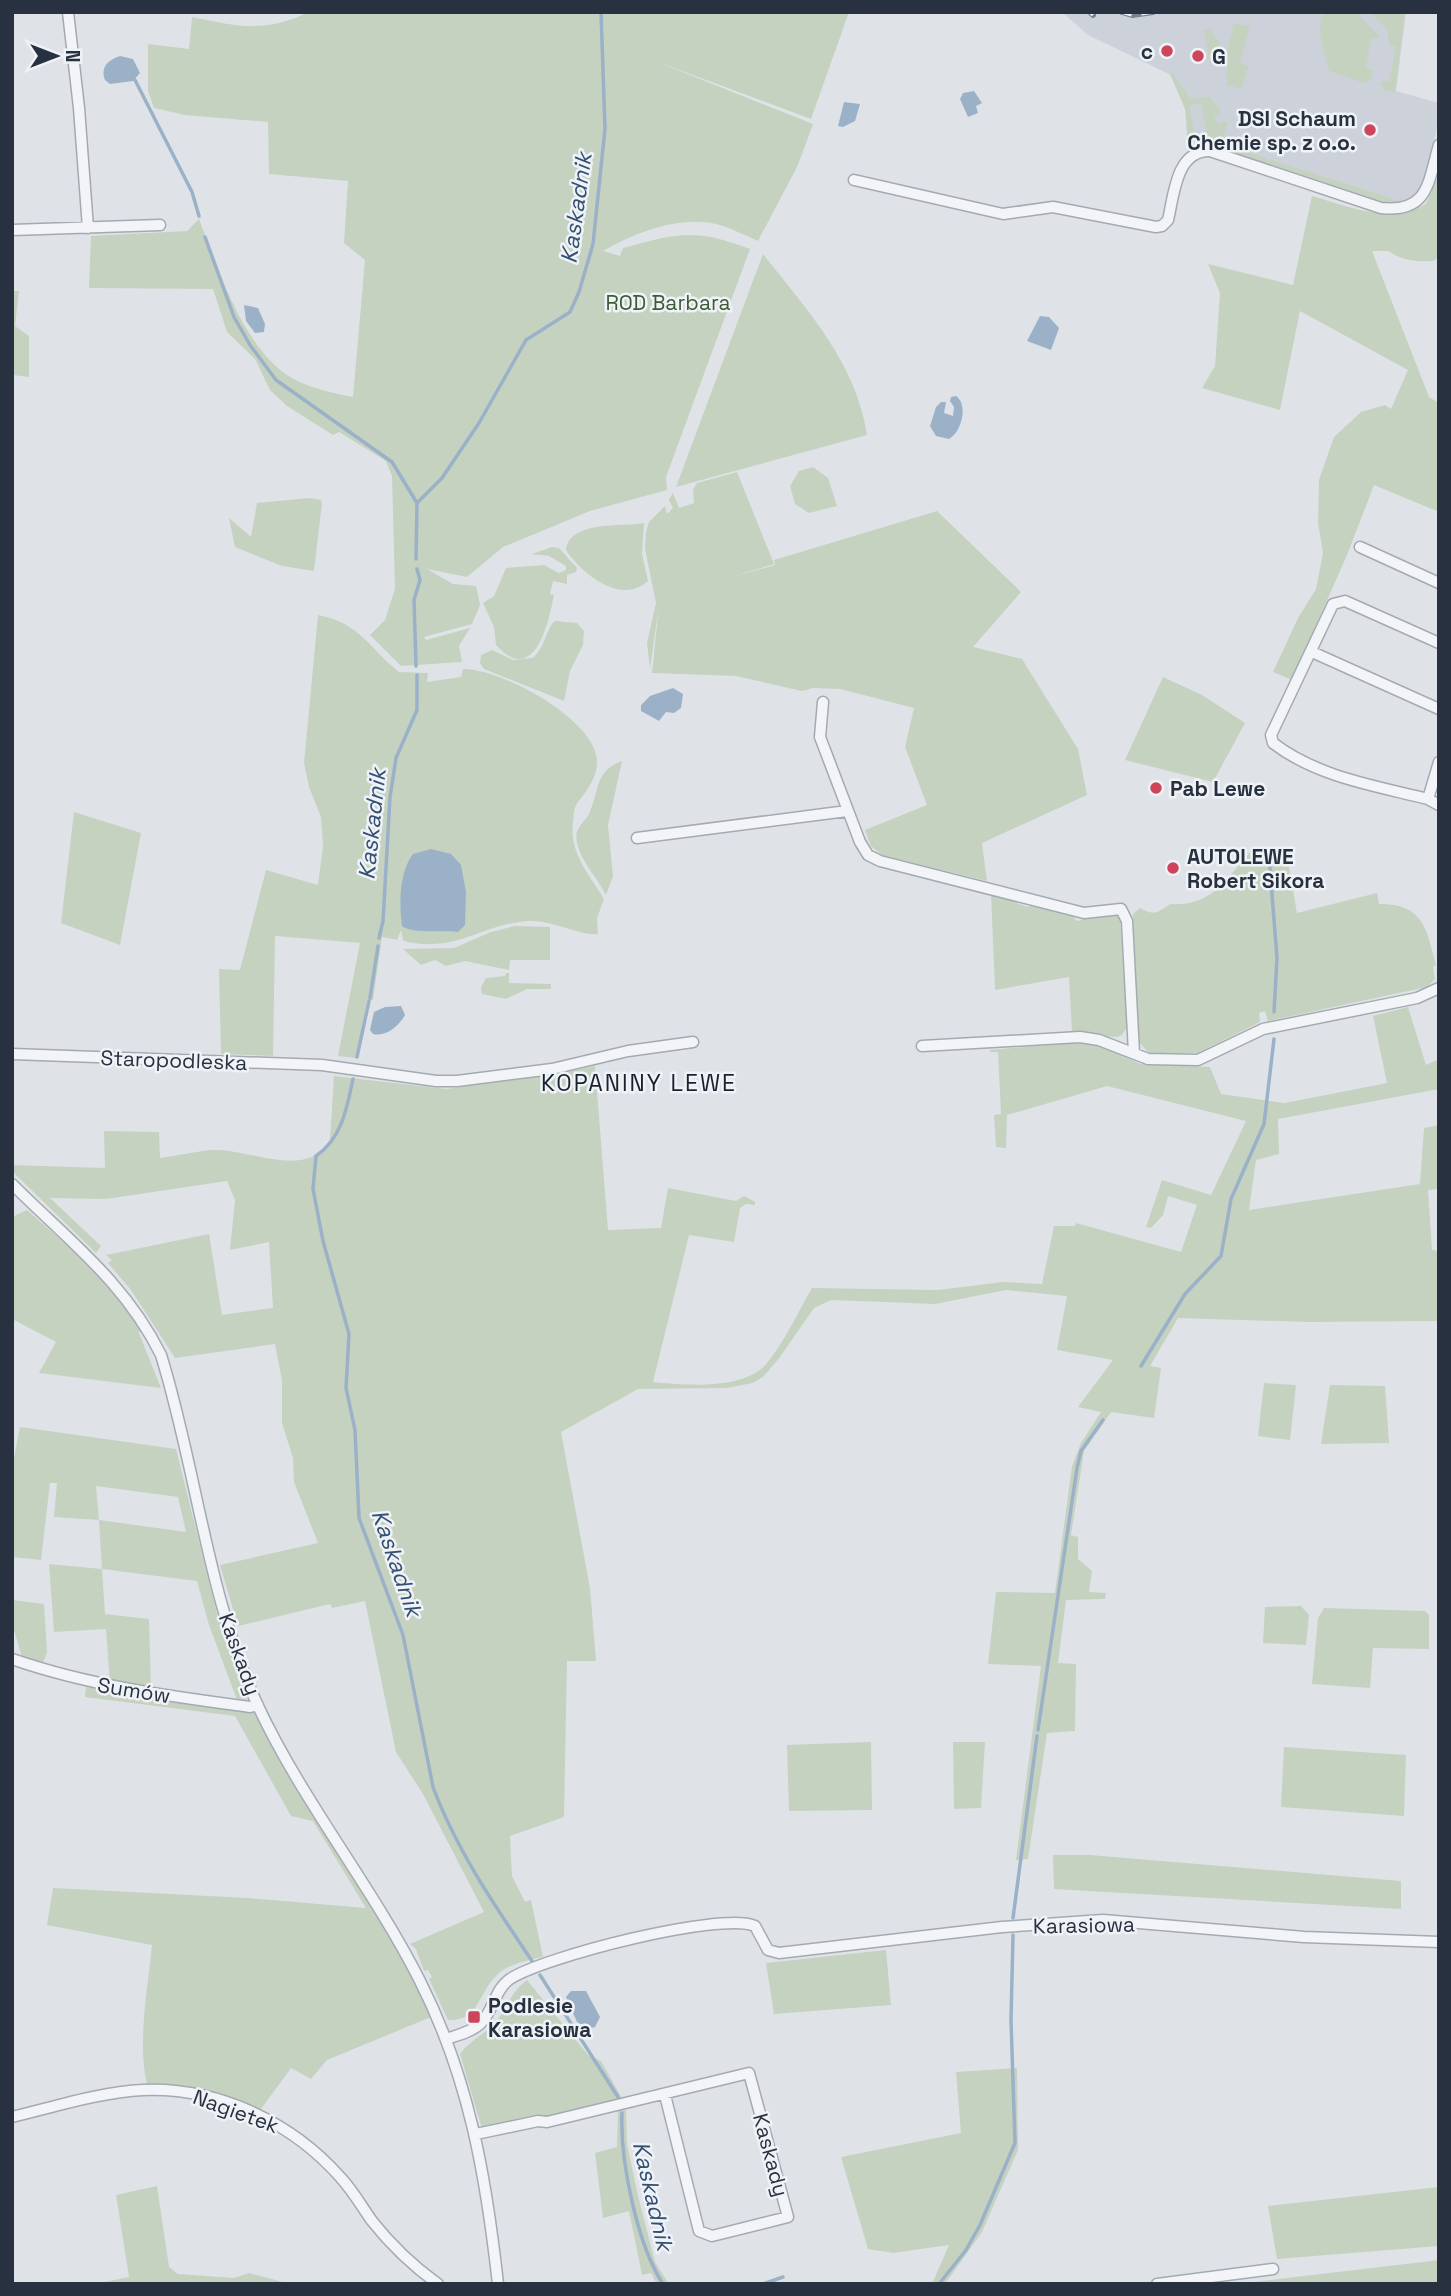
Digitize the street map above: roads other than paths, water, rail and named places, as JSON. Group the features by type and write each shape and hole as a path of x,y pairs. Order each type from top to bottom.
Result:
{"street":[{"path":"68,12 79,108 88,228"},
{"path":"854,180 1003,214 1054,206 1156,227 1168,220 1182,166 1201,152 1210,151 1381,208 1394,209 1407,207 1421,198 1439,145"},
{"path":"12,230 160,225"},
{"path":"1360,547 1439,583"},
{"path":"1439,643 1339,601 1333,604 1271,735 1273,743 1317,768 1429,799 1439,805"},
{"path":"1312,652 1439,709"},
{"path":"822,702 820,737 847,811 868,855 880,861 1084,912 1121,909 1127,921 1134,1053"},
{"path":"1429,799 1439,762"},
{"path":"637,838 847,811"},
{"path":"922,1046 1080,1037 1159,1060 1198,1060 1263,1029 1417,998 1439,988"},
{"name":"Staropodleska","path":"12,1054 337,1066 436,1081 457,1081 552,1069 628,1051 693,1042"},
{"name":"Kaskady","path":"12,1184 114,1282 142,1320 161,1355 222,1607 258,1705 296,1776 401,1945 446,2039 483,2165 498,2284"},
{"name":"Sumów","path":"12,1659 54,1675 122,1690 250,1707 258,1705"},
{"name":"Karasiowa","path":"446,2039 480,2025 498,1992 510,1979 646,1933 746,1923 755,1926 765,1947 772,1952 1002,1927 1104,1920 1304,1937 1439,1942"},
{"name":"Kaskady","path":"476,2134 538,2121 547,2122 749,2073 788,2217 712,2236 698,2231 665,2095"},
{"name":"Nagietek","path":"12,2117 140,2090 175,2090 206,2096 245,2110 273,2122 305,2142 343,2180 374,2223 409,2261 438,2284"},
{"path":"1157,2284 1273,2269"}],"water":[{"path":"120,56 133,59 140,73 133,81 110,84 105,80 104,68"},
{"path":"974,91 982,103 976,106 978,113 968,117 960,99 963,93"},
{"path":"844,102 860,104 855,121 843,127 838,126"},
{"path":"244,305 258,308 265,324 264,332 255,333 246,321"},
{"path":"1040,316 1049,317 1059,328 1051,350 1027,341"},
{"path":"956,396 963,412 957,431 949,439 936,436 930,426 936,407 941,402 946,402 944,413 953,416 954,407 950,401 951,397"},
{"path":"673,688 683,694 681,708 674,713 666,712 659,721 641,711 641,705 650,696"},
{"path":"431,849 451,854 461,865 466,892 465,925 458,932 420,931 402,926 400,898 408,862 413,854"},
{"path":"401,1006 405,1015 392,1030 373,1034 370,1030 374,1012 385,1007"},
{"path":"571,1991 586,1991 600,2017 595,2027 588,2029 577,2022 566,1997"}],"waterway":[{"name":"Kaskadnik","path":"416,559 417,503 442,478 479,423 526,340 570,312 579,292 593,244 605,129 601,12"},
{"path":"135,80 192,192 199,216"},
{"path":"205,237 234,317 250,345 276,380 392,462 417,503"},
{"name":"Kaskadnik","path":"416,666 414,600 420,580 417,569"},
{"name":"Kaskadnik","path":"379,938 383,921 390,797 396,758 417,710 417,675"},
{"path":"1269,856 1277,958 1274,1012"},
{"name":"Kaskadnik","path":"370,998 378,946"},
{"name":"Kaskadnik","path":"357,1057 369,1001"},
{"path":"1141,1366 1185,1294 1221,1256 1231,1199 1264,1124 1274,1039"},
{"name":"Kaskadnik","path":"353,1079 346,1111 338,1131 325,1149 316,1156 313,1189 323,1241 349,1334 346,1388 355,1430 359,1518 403,1635 433,1787 465,1855 532,1961"},
{"path":"1038,1730 1077,1468 1081,1451 1103,1420"},
{"path":"1013,1918 1037,1736"},
{"path":"939,2284 966,2250 980,2225 1015,2143 1011,2020 1013,1935"},
{"name":"Kaskadnik","path":"540,1975 618,2097"},
{"name":"Kaskadnik","path":"622,2113 624,2154 632,2202 645,2247 663,2284"},
{"path":"763,2284 783,2277"}],"railway":[{"path":"1090,12 1093,15"},
{"path":"1122,12 1132,15 1153,12"}],"place":[{"name":"c","path":"1167,51"},
{"name":"G","path":"1198,56"},
{"name":"DSI Schaum Chemie sp. z o.o.","path":"1370,130"},
{"name":"Pab Lewe","path":"1156,788"},
{"name":"AUTOLEWE Robert Sikora","path":"1173,868"},
{"name":"Podlesie Karasiowa","path":"474,2017"}],"district":[{"name":"KOPANINY LEWE","path":"639,1083"}],"park label":[{"name":"ROD Barbara","path":"668,302"}]}
